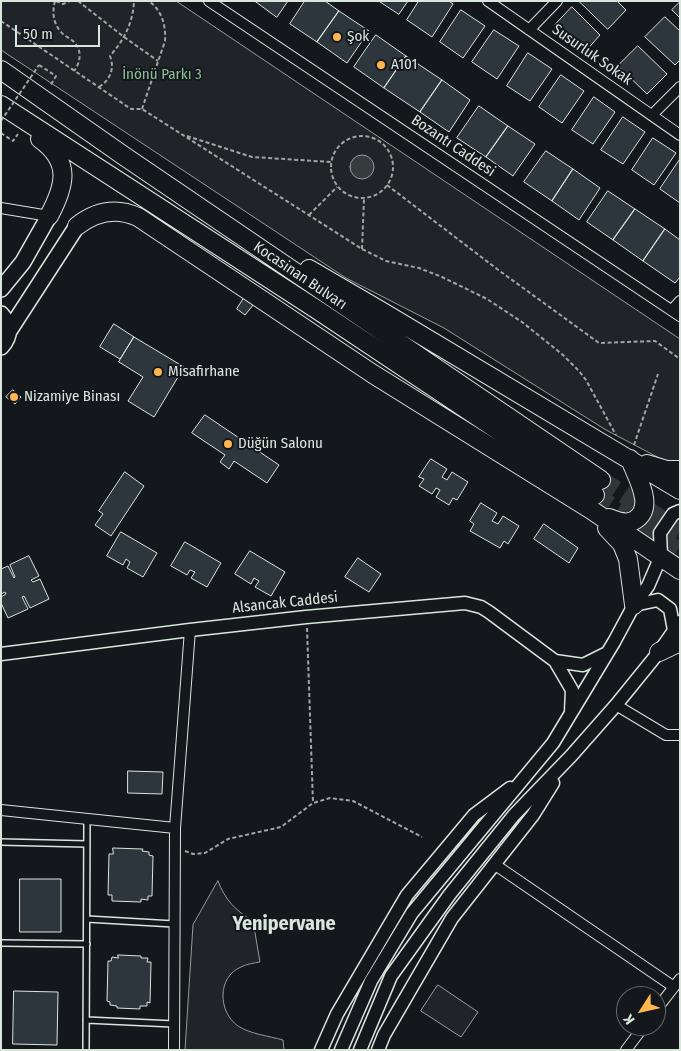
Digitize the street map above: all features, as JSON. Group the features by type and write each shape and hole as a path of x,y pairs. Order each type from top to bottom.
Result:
{"highway":[{"name":"Kocasinan Bulvarı","path":"1,70 190,201 596,495"},
{"name":"Kocasinan Bulvarı","path":"1,105 324,314 596,495"},
{"path":"1,111 52,147 57,154 62,171 62,188 49,216"},
{"path":"190,201 381,311 680,490"},
{"path":"77,226 90,217 105,212 122,211 138,216 373,374 596,495 661,556 680,570"},
{"path":"187,226 373,374"},
{"path":"630,459 659,468 680,470"},
{"path":"596,495 621,523 632,522 640,515 645,505 645,500 630,459"},
{"path":"596,495 628,559 634,605"},
{"path":"659,652 678,631"}],"main road":[{"path":"1,289 23,262 49,216"},
{"path":"1,347 7,339 9,331 77,226"},
{"path":"1,314 6,319 9,331"}],"street":[{"name":"Bozantı Caddesi","path":"209,1 676,313"},
{"name":"Susurluk Sokak","path":"488,1 680,135"},
{"path":"529,30 557,1"},
{"path":"652,115 680,87"},
{"path":"1,208 49,216"},
{"path":"676,313 680,301"},
{"path":"341,1050 371,981 412,913 553,743 634,605 648,586 661,556 660,532 673,514 680,511"},
{"path":"634,605 658,600 670,609 678,631"},
{"name":"Alsancak Caddesi","path":"1,654 306,617 454,604 472,605 489,612 556,661 572,690 571,714"},
{"path":"174,1050 175,828 190,630"},
{"path":"360,1050 391,976 450,894 514,815 571,756 659,652"},
{"name":"Alsancak Caddesi","path":"556,661 583,665 607,653"},
{"path":"616,705 666,735 680,735"},
{"path":"378,1050 384,1035 452,918 533,814 571,756"},
{"path":"321,1050 337,1014 407,895 474,815 528,774"},
{"path":"1,810 175,828"},
{"path":"494,864 677,983 666,997"},
{"path":"626,1050 636,1036"}],"lane":[{"path":"86,1050 87,819"},
{"path":"1,842 87,844"},
{"path":"87,919 174,924"},
{"path":"1,943 87,944"},
{"path":"86,1020 174,1024"}],"path":[{"path":"70,1 63,4 55,1 53,13 60,31 76,44 79,49 80,61 74,71"},
{"path":"78,1 158,61"},
{"path":"99,87 110,76 113,66 110,56 124,37 131,20 134,1"},
{"path":"142,109 165,41 165,27 160,14 149,1"},
{"path":"1,21 131,109 142,109 362,249 386,261 419,268 465,287 505,310 538,334 571,362 586,380 630,459"},
{"path":"1,121 39,65 56,76"},
{"path":"1,133 13,141"},
{"path":"182,135 252,157 330,162"},
{"path":"359,136 374,138 387,149 392,160 392,173 387,186 375,196 364,199 349,196 338,187 331,174 330,162 338,146 349,138 359,136"},
{"path":"387,186 497,269 599,342 655,341 680,359"},
{"path":"309,215 338,187"},
{"path":"362,249 364,199"},
{"path":"630,459 658,374"},
{"path":"306,617 313,803"},
{"path":"188,852 205,853 228,839 281,827 313,803 330,798 353,801 422,837"}],"green space":[{"name":"İnönü Parkı 3","path":"1,1 176,1 680,339 680,462 665,461 606,430 444,328 346,278 1,50"},
{"path":"680,524 680,567 670,550 669,540 674,529"},
{"path":"218,881 224,894 232,904 253,921 260,962 241,967 228,978 224,986 223,995 227,1012 231,1020 243,1029 283,1040 284,1050 185,1050 193,925"},
{"path":"438,985 478,1012 461,1037 421,1011"}],"shaded area":[{"path":"362,155 367,156 373,162 373,172 367,178 362,179 357,178 351,172 350,167 351,162 357,156"}],"building":[{"path":"255,1 288,1 277,17"},
{"path":"305,1 325,1 339,11 317,42 290,24"},
{"path":"379,1 408,1 399,14"},
{"path":"419,1 449,1 453,4 432,37 407,20"},
{"path":"579,1 617,1 626,10 608,29"},
{"path":"680,2 680,18 672,10"},
{"path":"572,7 600,35 584,53 555,25"},
{"path":"461,10 485,26 463,58 440,42"},
{"path":"339,11 369,31 347,63 317,42"},
{"path":"665,17 680,31 680,60 675,65 645,37"},
{"path":"494,30 519,46 497,79 472,62"},
{"path":"376,35 406,56 384,88 354,67"},
{"path":"638,46 667,74 647,94 618,66"},
{"path":"528,53 552,69 530,101 507,86"},
{"path":"406,56 442,80 420,112 384,88"},
{"path":"561,75 584,91 562,123 539,107"},
{"path":"442,80 470,100 449,132 420,112"},
{"path":"594,97 615,112 593,144 572,130"},
{"path":"479,106 508,126 486,157 457,138"},
{"path":"623,117 645,132 623,164 601,150"},
{"path":"508,126 535,144 513,176 486,157"},
{"path":"653,138 676,153 654,185 632,170"},
{"path":"546,151 573,169 552,201 524,182"},
{"path":"680,159 680,203 660,189"},
{"path":"573,169 600,188 579,220 552,201"},
{"path":"608,191 635,209 613,240 587,222"},
{"path":"635,209 665,229 643,261 613,240"},
{"path":"665,229 680,240 680,277 675,283 643,261"},
{"path":"244,298 254,304 245,315 237,309"},
{"path":"114,324 134,337 120,359 100,347"},
{"name":"Misafirhane","path":"134,337 184,367 154,417 128,401 143,377 119,362"},
{"name":"Nizamiye Binası","path":"13,390 21,397 15,404 6,397"},
{"name":"Düğün Salonu","path":"205,415 279,465 267,483 234,461 229,469 220,462 225,455 192,433"},
{"path":"431,459 447,469 442,477 447,480 452,472 468,482 457,500 453,498 449,505 436,497 440,490 436,488 432,494 419,486 424,479 419,477"},
{"path":"125,472 144,486 111,536 95,525 103,514 99,511"},
{"path":"481,503 497,513 492,521 498,524 503,516 519,526 508,544 504,541 500,548 470,531 474,524 470,521"},
{"path":"544,524 578,548 569,563 534,539"},
{"path":"121,532 157,553 143,577 127,568 130,562 126,559 123,565 107,556"},
{"path":"185,542 221,563 207,587 191,578 195,572 190,570 187,575 171,566"},
{"path":"250,551 285,572 271,596 255,587 259,581 254,578 251,584 235,574"},
{"path":"29,556 39,576 31,580 33,582 40,579 49,599 30,608 24,596 22,597 28,609 8,618 1,603 1,597 6,594 5,592 1,594 1,569 8,566 14,578 10,565"},
{"path":"358,558 381,574 369,592 345,577"},
{"path":"128,771 163,772 162,794 128,793"},
{"path":"113,848 143,849 142,851 149,852 149,855 153,856 152,896 148,896 148,900 141,899 141,902 112,901 112,895 108,895 109,854 113,854"},
{"path":"20,879 61,879 61,932 20,932"},
{"path":"118,955 141,956 141,958 148,958 147,962 151,962 150,1003 147,1002 147,1006 140,1006 140,1009 117,1008 117,1006 110,1005 110,1002 107,1001 108,961 111,961 112,957 118,958"},
{"path":"14,991 58,992 57,1045 13,1044"}],"tunnel":[{"path":"601,480 680,531"},
{"path":"595,495 680,552"}],"place":[{"name":"Şok","path":"337,37"},
{"name":"A101","path":"381,65"},
{"name":"Misafirhane","path":"158,372"},
{"name":"Nizamiye Binası","path":"14,397"},
{"name":"Düğün Salonu","path":"228,444"}],"district":[{"name":"Yenipervane","path":"284,924"}]}
